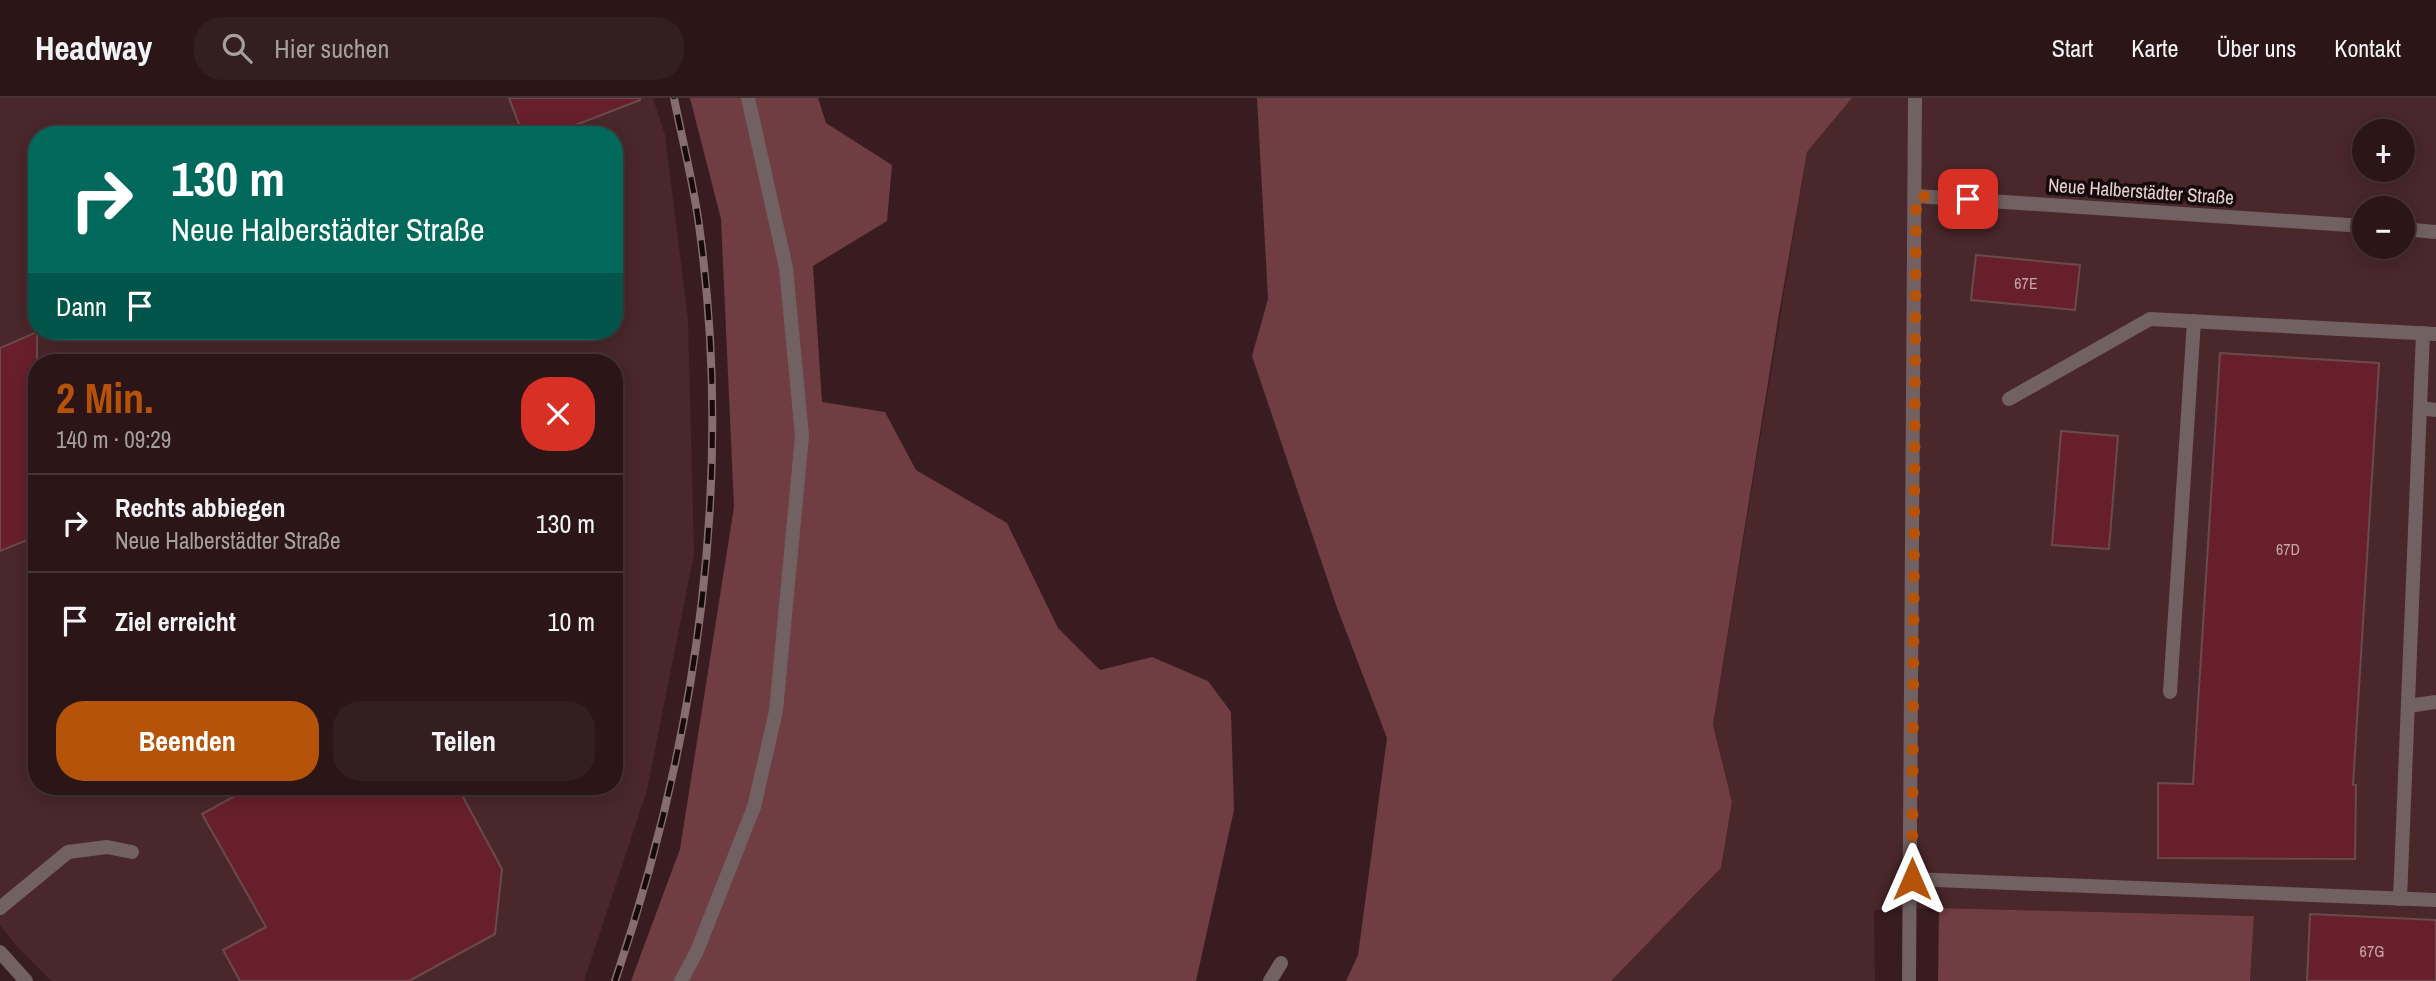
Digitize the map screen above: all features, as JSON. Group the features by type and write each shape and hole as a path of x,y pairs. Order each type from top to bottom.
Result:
{"street":[{"path":"681,981 697,951 754,807 776,710 802,436 786,268 748,98"},
{"path":"1909,981 1912,879 1915,98"},
{"name":"Neue Halberstädter Straße","path":"1916,196 2173,211 2352,225"},
{"path":"2415,230 2436,232"},
{"path":"2009,399 2150,318 2429,334 2420,408 2400,899"},
{"path":"2170,692 2194,321"},
{"path":"2420,408 2436,410"},
{"path":"2408,706 2436,702"},
{"path":"0,908 68,852 107,847 132,852"},
{"path":"1912,879 2436,900"},
{"path":"0,953 26,981"},
{"path":"1270,981 1281,963"}],"shaded area":[{"path":"0,98 653,98 665,135 688,319 694,554 647,790 584,981 51,981 0,925"},
{"path":"690,98 818,98 826,123 892,165 887,221 813,266 822,402 885,412 916,470 1007,523 1058,628 1100,670 1152,657 1208,681 1231,712 1234,810 1196,981 631,981 680,849 734,507 721,219"},
{"path":"1257,98 1852,98 1807,152 1779,314 1713,725 1732,802 1721,868 1611,981 1346,981 1358,955 1387,738 1336,605 1252,356 1268,299"},
{"path":"1852,98 2436,98 2436,981 2250,981 2254,916 1939,908 1874,910 1875,981 1611,981 1721,868 1732,802 1713,725 1807,152"},
{"path":"1939,908 2254,916 2250,981 1938,981"}],"building":[{"path":"509,98 640,98 573,126 520,126"},
{"path":"1976,255 2080,265 2075,310 1971,300"},
{"path":"28,336 28,340 37,340 37,354 28,354 28,540 0,551 0,348"},
{"path":"2220,353 2379,363 2353,785 2356,785 2355,859 2158,858 2158,783 2193,784"},
{"path":"2061,431 2118,436 2109,549 2052,545"},
{"path":"237,795 462,795 502,869 495,934 409,981 240,981 223,950 266,927 202,814"},
{"path":"2310,914 2436,920 2436,981 2307,981"}],"railway":[{"path":"615,981 644,888 668,795 702,604 710,508 712,411 708,315 698,218 674,98"}],"route":[{"path":"1912,879 1916,196 1968,199"}]}
